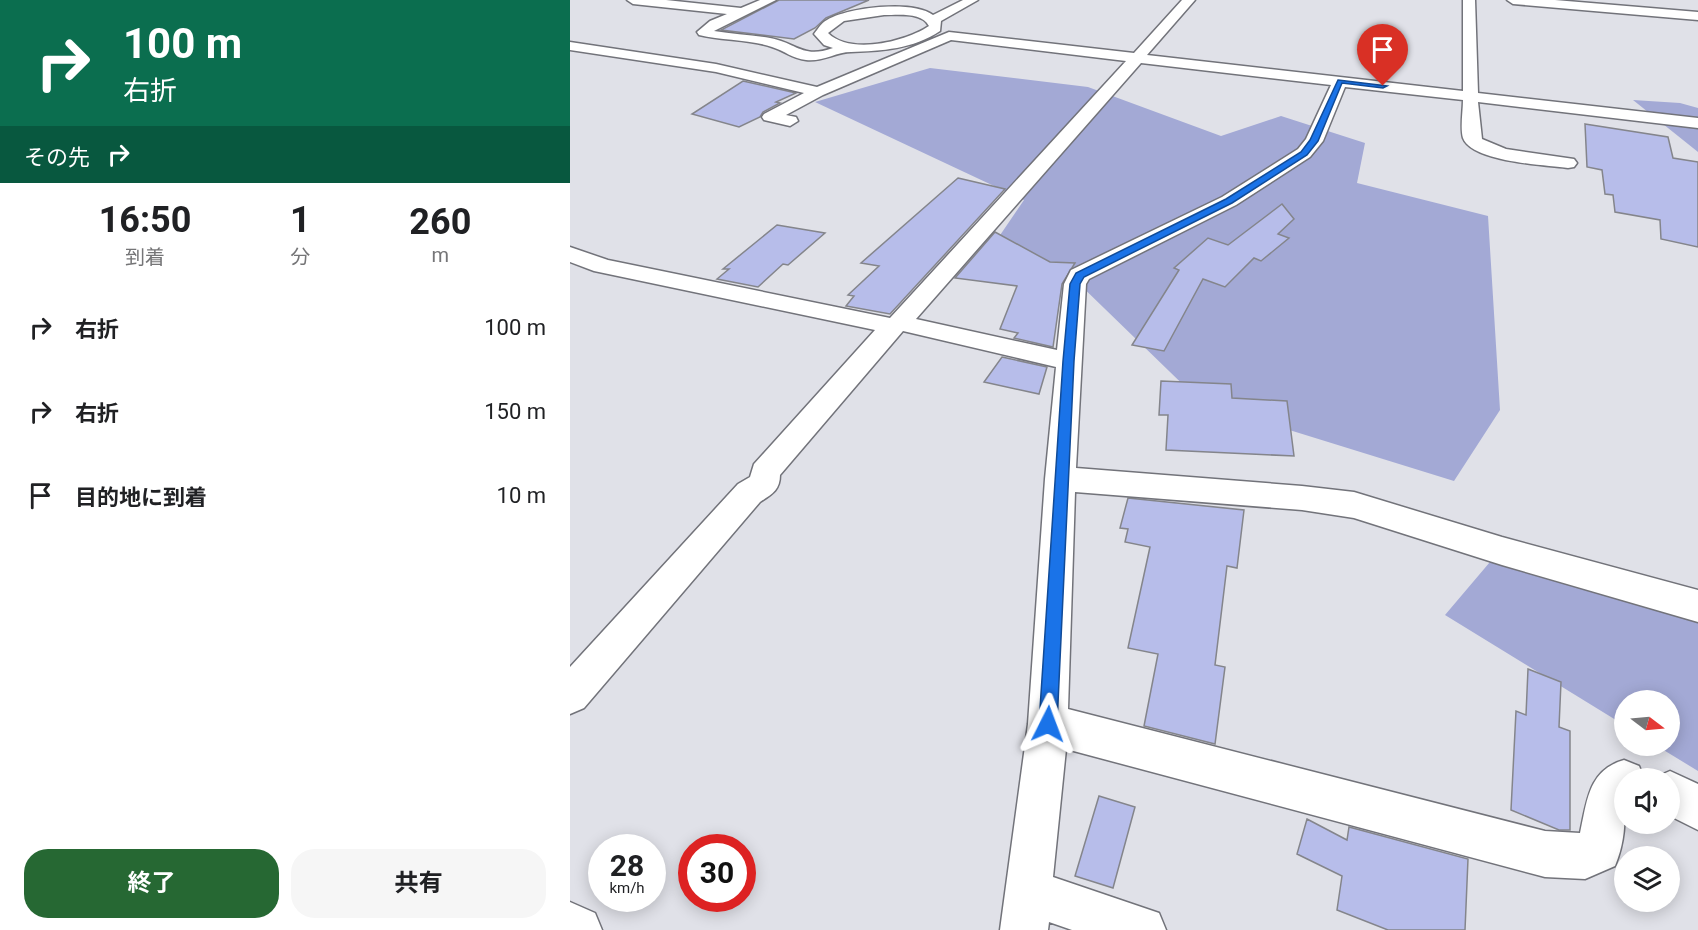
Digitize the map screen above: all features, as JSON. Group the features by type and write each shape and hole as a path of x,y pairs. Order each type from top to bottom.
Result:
{"street":[{"path":"633,0 743,12"},
{"path":"770,0 715,24 704,32 729,38 772,43 800,56 824,54 847,47"},
{"path":"868,12 900,11 925,15 933,19 936,24 935,28 915,40 894,45 847,47 824,39 821,34 823,28 832,22 868,12 890,0"},
{"path":"933,19 942,17 972,0"},
{"path":"570,695 749,493 765,483 765,472 889,329 896,325 1188,0"},
{"path":"1469,0 1471,136 1475,144 1502,154 1568,163"},
{"path":"1513,0 1698,16"},
{"path":"832,22 864,26"},
{"path":"897,30 1698,123"},
{"path":"790,121 770,117 818,92 948,36"},
{"path":"570,46 728,70 818,92"},
{"path":"1142,930 1026,911 1048,724 1060,479 1075,284 1079,275 1229,201 1304,153 1314,141 1340,81"},
{"path":"570,254 602,266 1068,361"},
{"path":"1060,479 1302,498 1354,505 1502,551 1698,606"},
{"path":"1048,724 1545,854 1585,856 1599,850 1610,795 1614,790"},
{"path":"1680,798 1698,808"},
{"path":"570,926 578,930"}],"shaded area":[{"path":"930,68 1088,87 1221,136 1281,116 1365,143 1357,183 1488,216 1500,410 1454,481 1202,403 1072,277 973,275 1024,200 815,102"},
{"path":"1633,100 1680,103 1698,108 1698,152"},
{"path":"1501,549 1698,615 1698,771 1673,756 1680,756 1680,690 1614,690 1614,719 1445,615"}],"building":[{"path":"779,0 869,0 826,18 815,28 794,39 721,30"},
{"path":"743,81 796,93 776,102 780,103 763,112 760,117 739,127 692,114"},
{"path":"1585,124 1668,137 1673,158 1698,162 1698,247 1661,239 1660,220 1615,212 1613,195 1605,194 1602,170 1587,167"},
{"path":"958,178 1005,189 890,314 846,306 854,296 848,295 879,266 861,263"},
{"path":"1282,204 1294,219 1278,234 1289,238 1261,261 1254,258 1225,287 1203,279 1164,351 1132,345 1179,270 1174,268 1208,238 1228,245"},
{"path":"777,225 825,233 788,265 783,264 758,287 717,279 729,269 723,269"},
{"path":"995,232 1050,262 1075,263 1062,284 1053,347 1014,338 1018,333 1000,329 1017,286 955,278"},
{"path":"1002,357 1047,367 1039,394 984,382"},
{"path":"1161,381 1231,384 1232,398 1287,401 1294,456 1166,450 1168,415 1159,415"},
{"path":"1128,498 1244,510 1237,568 1227,566 1215,665 1225,667 1215,744 1144,726 1158,654 1128,648 1150,547 1125,542 1128,529 1120,528"},
{"path":"1528,669 1561,682 1559,727 1570,731 1570,830 1559,830 1511,810 1516,711 1526,715"},
{"path":"1099,796 1135,807 1113,888 1075,876"},
{"path":"1307,819 1347,840 1349,827 1468,859 1465,930 1388,930 1337,910 1342,876 1297,854"}],"route":[{"path":"1048,724 1068,361 1075,284 1079,275 1229,201 1304,153 1314,141 1340,81 1383,86"}]}
